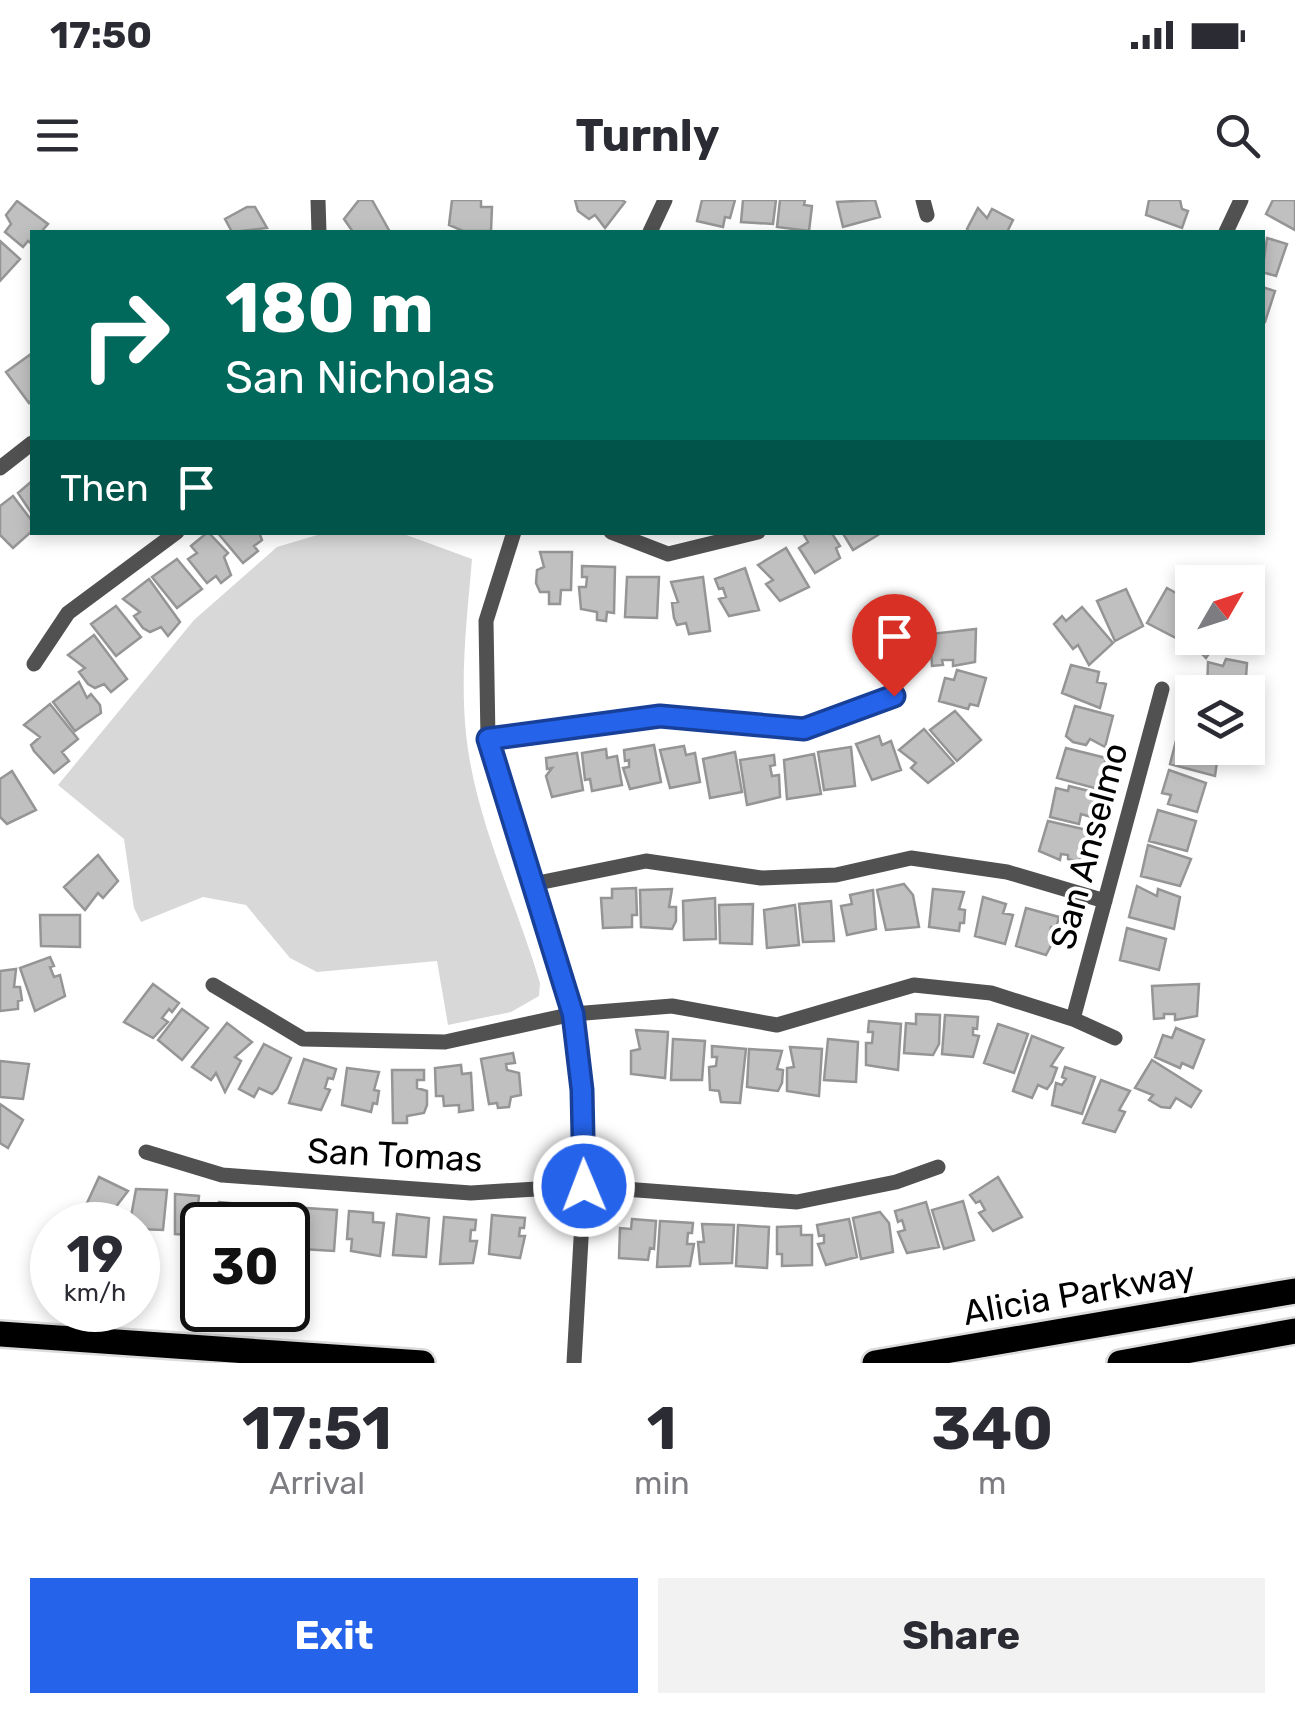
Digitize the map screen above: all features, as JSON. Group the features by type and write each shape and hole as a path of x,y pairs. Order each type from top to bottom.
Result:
{"main road":[{"name":"Alicia Parkway","path":"875,1363 1295,1292"},
{"path":"1120,1363 1295,1332"},
{"path":"0,1334 422,1363"}],"street":[{"path":"318,200 319,230"},
{"path":"651,230 665,200"},
{"path":"1227,230 1241,200"},
{"path":"0,468 30,445"},
{"path":"34,664 68,613 172,535"},
{"path":"513,535 486,621 488,739 573,1014 582,1090 584,1186 574,1363"},
{"path":"619,535 668,554 746,535"},
{"name":"San Anselmo","path":"1072,1019 1162,689"},
{"path":"488,739 660,716 804,729 894,696"},
{"path":"533,884 646,861 761,878 836,875 911,858 1006,872 1106,900"},
{"path":"214,985 303,1039 445,1042 573,1014 672,1006 777,1025 914,985 991,993 1116,1038"},
{"name":"San Tomas","path":"146,1152 242,1176 471,1192 584,1186 797,1202 896,1182 938,1167"}],"shaded area":[{"path":"317,535 406,535 472,559 464,690 471,766 487,829 540,983 539,996 511,1012 448,1025 437,961 317,972 290,958 246,905 203,897 141,922 134,908 124,839 58,785 194,620 277,547"}],"building":[{"path":"359,200 372,200 389,230 352,230 344,219"},
{"path":"452,200 481,200 481,207 492,207 491,230 461,230 449,225"},
{"path":"575,200 625,202 605,228 595,215 589,219 578,211"},
{"path":"702,200 735,200 723,227 697,221"},
{"path":"743,200 776,200 773,224 741,222"},
{"path":"780,200 805,200 804,205 812,206 809,230 777,227"},
{"path":"875,200 880,217 843,227 837,202"},
{"path":"1149,200 1180,200 1182,209 1188,211 1182,228 1146,215"},
{"path":"1273,200 1295,200 1295,230 1266,214"},
{"path":"17,201 48,224 43,230 30,230 30,242 23,247 5,232 11,224 6,215"},
{"path":"255,207 267,228 231,230 225,219"},
{"path":"978,208 987,218 992,209 1013,220 1008,230 967,229"},
{"path":"1267,238 1287,244 1276,276 1265,273"},
{"path":"0,241 20,259 0,281"},
{"path":"1265,288 1275,291 1265,322"},
{"path":"30,355 29,403 6,372"},
{"path":"30,483 30,511 18,493"},
{"path":"13,496 30,518 30,533 13,548 0,535 0,506"},
{"path":"204,535 211,535 228,553 224,557 231,575 221,583 216,576 207,583 188,559 197,553 191,546"},
{"path":"220,535 260,535 262,540 254,546 258,551 243,563"},
{"path":"804,535 833,535 840,546 836,548 840,558 815,573 799,548 808,542"},
{"path":"844,535 878,535 853,550"},
{"path":"786,548 809,587 780,601 766,584 773,580 758,565"},
{"path":"540,552 572,552 571,590 561,590 560,604 549,604 549,592 540,592 536,583 537,570 544,567"},
{"path":"177,559 202,589 177,608 152,577"},
{"path":"582,566 615,567 614,613 607,612 606,621 597,620 597,612 581,609 579,587 586,587 587,577 582,577"},
{"path":"745,568 759,610 729,616 719,599 726,597 723,588 719,589 715,579"},
{"path":"627,577 659,577 657,618 625,617"},
{"path":"703,577 710,631 689,634 686,623 677,625 674,618 672,603 678,602 671,582"},
{"path":"149,579 180,622 168,636 161,627 150,632 143,628 134,616 140,612 123,599"},
{"path":"1167,588 1175,592 1175,637 1147,623"},
{"path":"1126,589 1143,626 1115,641 1097,601"},
{"path":"116,606 141,637 116,656 91,624"},
{"path":"1082,607 1113,643 1089,665 1078,645 1073,649 1054,624 1062,616 1066,621"},
{"path":"976,629 975,662 953,666 953,660 942,660 943,665 932,666 930,634"},
{"path":"94,635 127,679 111,692 104,684 95,688 88,684 79,672 85,668 68,655"},
{"path":"1226,659 1247,663 1246,675 1208,675 1208,662 1223,666"},
{"path":"1071,665 1099,672 1097,682 1106,684 1100,708 1062,693"},
{"path":"957,670 986,678 978,706 970,704 968,709 939,701 945,678 954,680"},
{"path":"79,682 87,698 91,694 100,705 101,713 75,731 53,702"},
{"path":"50,704 78,739 62,752 69,761 54,773 31,745 40,737 24,725"},
{"path":"1075,706 1113,716 1105,747 1090,739 1086,745 1073,742 1066,736"},
{"path":"955,711 981,740 957,761 930,730"},
{"path":"924,729 954,763 928,783 911,768 916,763 899,750"},
{"path":"879,736 882,745 891,741 901,770 872,780 856,744"},
{"path":"654,745 661,782 630,789 623,768 629,767 624,750"},
{"path":"1175,745 1175,765 1217,765 1215,776 1170,764"},
{"path":"684,746 686,755 695,753 700,782 670,788 660,750"},
{"path":"851,747 855,786 824,790 818,752"},
{"path":"1066,748 1106,758 1098,789 1057,778"},
{"path":"606,749 607,758 617,756 622,785 592,791 590,779 585,780 582,753"},
{"path":"735,752 742,792 710,798 703,759"},
{"path":"577,753 583,790 552,797 546,776 552,768 547,769 546,758"},
{"path":"814,754 821,794 787,799 784,760"},
{"path":"774,755 775,765 770,766 772,776 779,775 780,797 747,805 740,760"},
{"path":"1169,770 1206,783 1197,812 1168,804 1171,795 1162,793"},
{"path":"12,771 36,810 7,824 0,817 0,779"},
{"path":"1069,786 1097,793 1091,817 1081,814 1079,824 1050,817 1056,788 1068,791"},
{"path":"1158,810 1196,821 1187,851 1149,841"},
{"path":"1048,821 1087,830 1079,862 1068,859 1068,855 1061,854 1060,860 1039,851"},
{"path":"1148,845 1191,859 1180,886 1141,876"},
{"path":"98,855 118,881 103,898 98,893 85,910 64,887"},
{"path":"904,884 913,895 919,927 886,930 877,890"},
{"path":"1137,886 1157,896 1158,889 1180,897 1174,929 1129,917"},
{"path":"636,888 637,915 632,915 632,927 603,928 601,898 612,898 612,889"},
{"path":"672,889 669,907 676,907 676,921 672,929 641,927 640,890"},
{"path":"933,889 964,892 959,909 965,910 964,923 960,923 959,931 929,927"},
{"path":"873,890 876,929 847,935 841,906 852,904 850,895"},
{"path":"983,897 1006,904 1003,913 1013,915 1005,944 975,936"},
{"path":"715,898 716,939 684,940 683,901"},
{"path":"831,901 834,941 803,942 799,904"},
{"path":"753,904 752,944 720,943 719,905"},
{"path":"795,905 799,945 767,948 764,910"},
{"path":"1026,908 1059,917 1056,928 1051,927 1050,934 1056,936 1046,955 1016,946"},
{"path":"40,915 80,915 80,947 41,946"},
{"path":"1127,928 1166,939 1159,970 1120,960"},
{"path":"50,957 54,966 50,967 54,977 60,975 65,996 35,1011 20,968"},
{"path":"16,969 14,987 20,987 22,1000 18,1001 18,1009 0,1011 0,971"},
{"path":"153,984 179,1003 162,1018 168,1022 153,1038 124,1022"},
{"path":"1199,984 1197,1016 1175,1020 1175,1014 1164,1014 1164,1018 1154,1019 1152,986"},
{"path":"182,1009 208,1028 182,1060 158,1040"},
{"path":"916,1014 940,1015 939,1044 933,1055 904,1053 906,1023 916,1024"},
{"path":"945,1015 978,1017 977,1029 973,1028 973,1035 979,1036 973,1057 942,1054"},
{"path":"869,1021 901,1024 898,1070 866,1065 866,1043 872,1043 873,1032 868,1032"},
{"path":"227,1023 252,1042 235,1057 241,1061 225,1092 216,1073 211,1080 192,1067"},
{"path":"998,1024 1028,1034 1014,1073 984,1063"},
{"path":"1176,1028 1204,1040 1193,1068 1182,1063 1180,1068 1155,1057 1163,1035 1172,1038"},
{"path":"636,1030 668,1032 665,1078 631,1074 631,1051 640,1049"},
{"path":"1032,1036 1063,1048 1051,1066 1057,1068 1052,1082 1047,1089 1038,1085 1032,1098 1013,1091"},
{"path":"673,1039 705,1041 702,1080 671,1080"},
{"path":"828,1039 858,1042 856,1082 824,1080"},
{"path":"264,1044 291,1058 277,1089 272,1094 259,1088 254,1097 239,1089"},
{"path":"712,1046 746,1049 740,1103 721,1102 719,1091 710,1090 709,1067 716,1066 717,1057 712,1057"},
{"path":"790,1047 822,1049 819,1096 787,1091 787,1068 794,1067"},
{"path":"749,1049 782,1051 777,1069 783,1070 782,1083 778,1091 747,1087"},
{"path":"513,1053 515,1063 506,1064 507,1070 519,1073 521,1095 511,1097 509,1107 498,1108 497,1103 489,1104 481,1059"},
{"path":"304,1059 336,1069 333,1079 328,1078 325,1088 330,1090 321,1110 289,1103"},
{"path":"1152,1060 1201,1091 1191,1107 1176,1098 1170,1108 1161,1107 1149,1100 1153,1095 1135,1088"},
{"path":"0,1061 29,1064 23,1099 0,1097"},
{"path":"461,1065 462,1074 471,1073 473,1110 459,1112 459,1105 444,1106 443,1096 436,1096 435,1068"},
{"path":"1065,1067 1095,1077 1082,1114 1052,1105 1056,1083 1062,1085 1066,1079 1062,1077"},
{"path":"347,1068 379,1072 374,1090 379,1091 377,1104 373,1103 371,1112 342,1105"},
{"path":"392,1070 424,1070 424,1080 417,1080 417,1088 427,1091 427,1105 424,1113 407,1116 407,1123 393,1123"},
{"path":"1101,1080 1130,1091 1119,1110 1125,1112 1115,1132 1083,1123"},
{"path":"0,1104 23,1120 8,1148 0,1143"},
{"path":"99,1177 128,1191 120,1202 88,1202"},
{"path":"998,1177 1022,1217 993,1231 979,1213 985,1210 980,1201 976,1203 970,1195"},
{"path":"136,1189 167,1190 163,1230 160,1202 134,1202"},
{"path":"175,1194 199,1196 198,1202 180,1202 180,1234 175,1234"},
{"path":"963,1201 974,1240 944,1249 932,1210"},
{"path":"926,1202 939,1247 907,1253 898,1232 905,1230 895,1211"},
{"path":"310,1208 337,1210 334,1251 310,1250"},
{"path":"349,1211 373,1213 373,1222 384,1223 380,1256 351,1251 352,1239 347,1239"},
{"path":"880,1212 889,1223 893,1252 861,1259 853,1218"},
{"path":"397,1214 429,1218 426,1257 393,1255"},
{"path":"492,1215 525,1218 519,1236 525,1236 520,1258 489,1254"},
{"path":"444,1217 476,1220 470,1241 477,1241 473,1263 440,1264"},
{"path":"632,1219 656,1221 654,1249 650,1248 648,1260 619,1258 620,1228 631,1229"},
{"path":"849,1219 857,1257 826,1265 818,1244 824,1243 824,1235 819,1236 817,1225"},
{"path":"660,1221 693,1223 687,1244 694,1244 690,1266 657,1267"},
{"path":"702,1224 734,1225 732,1263 700,1264 698,1242 704,1242"},
{"path":"738,1225 769,1227 767,1268 736,1266"},
{"path":"801,1226 801,1235 812,1235 812,1265 782,1266 782,1254 777,1254 777,1227"}],"route":[{"path":"584,1186 582,1090 573,1014 488,739 613,726 660,716 804,729 894,696"}]}
